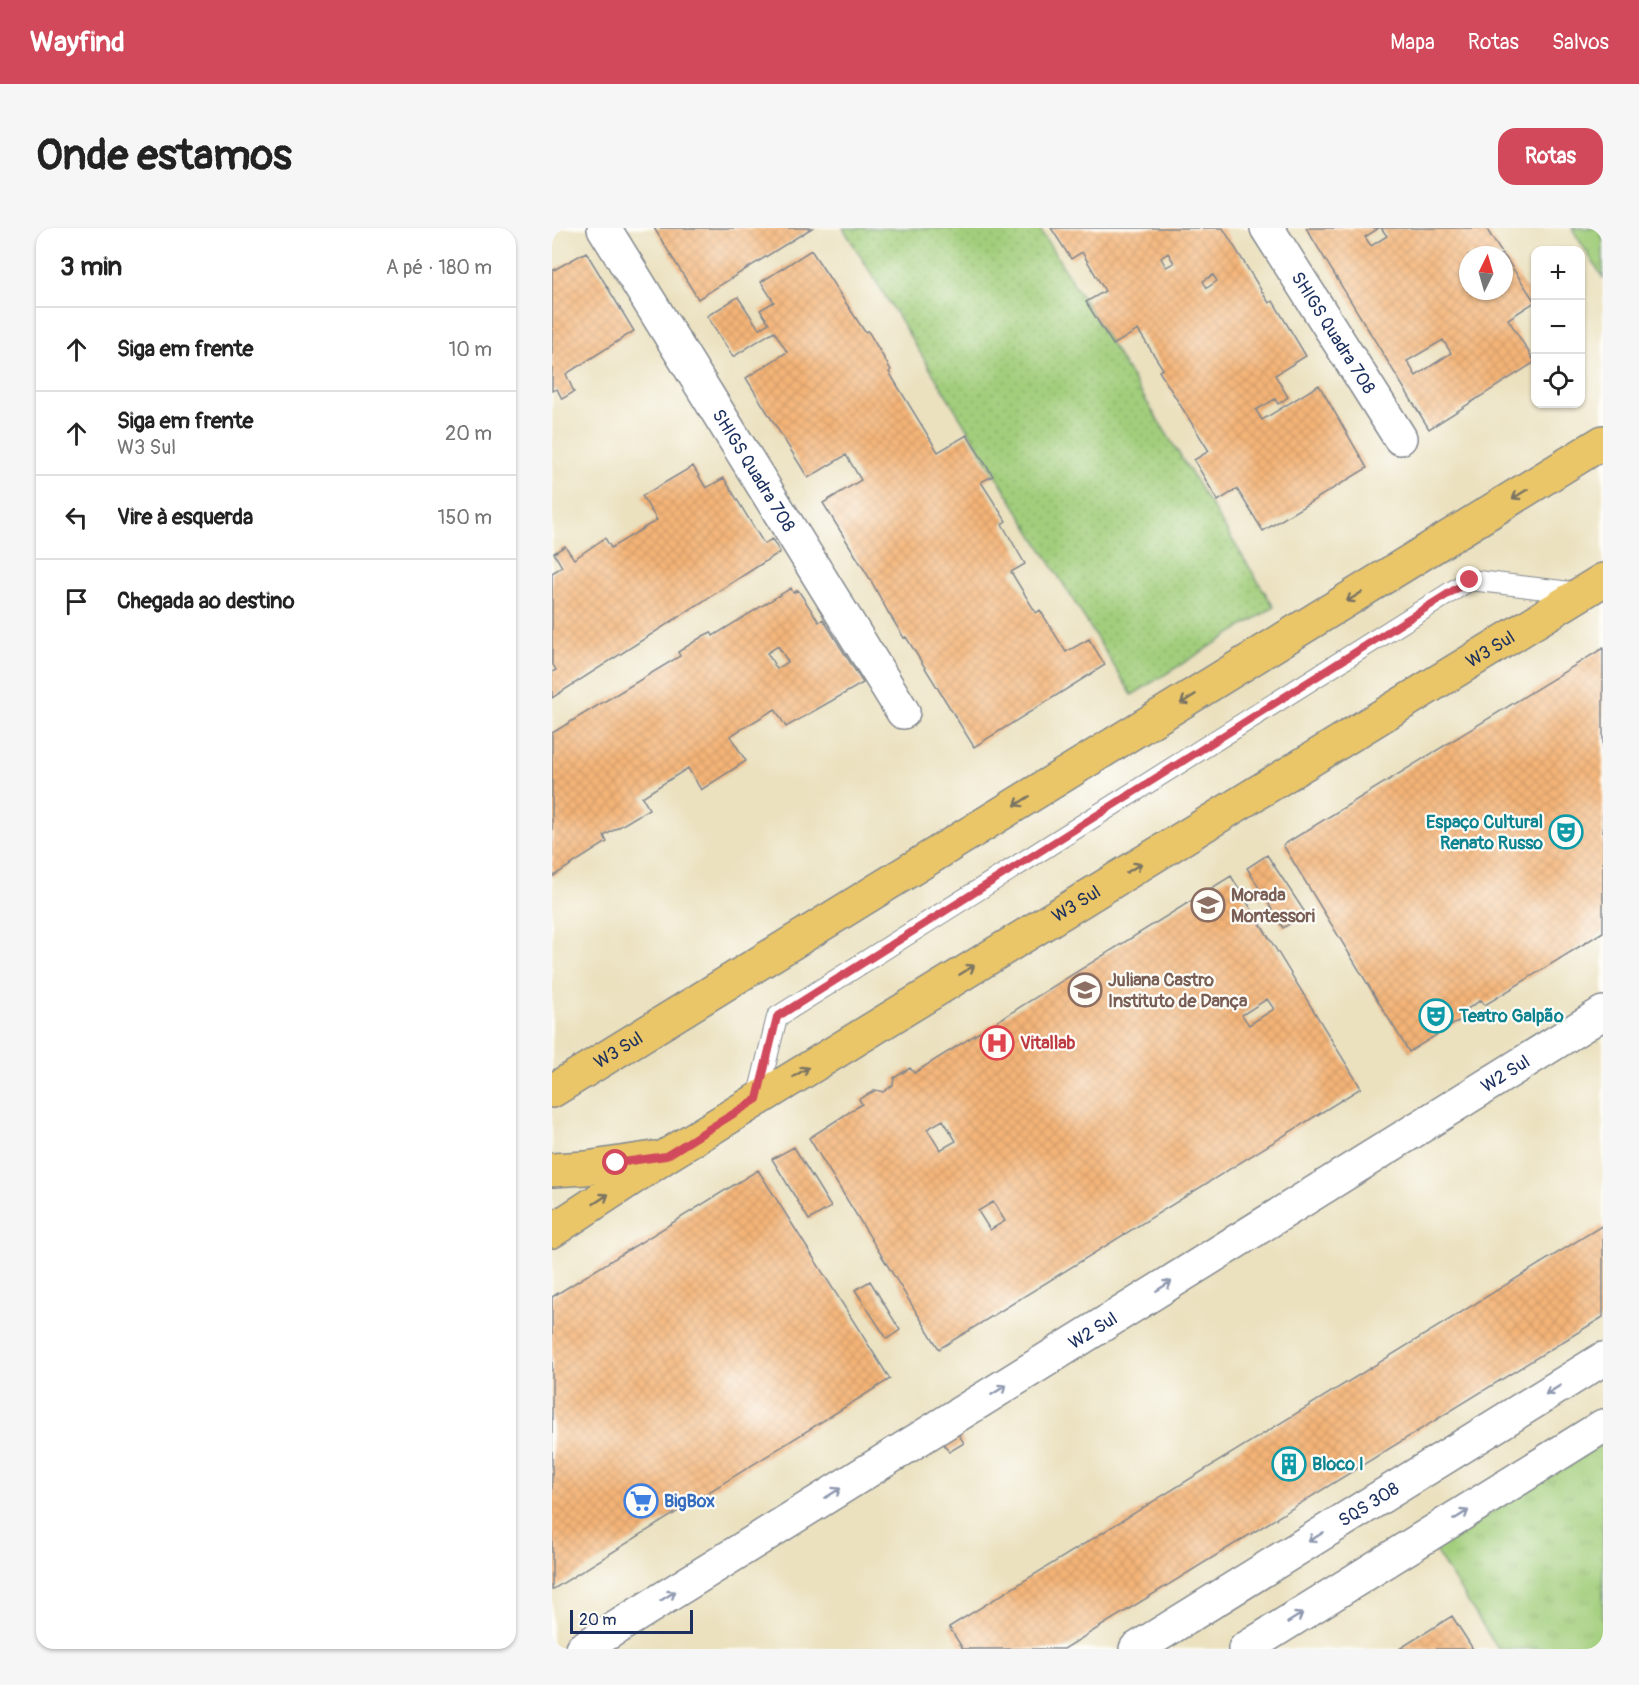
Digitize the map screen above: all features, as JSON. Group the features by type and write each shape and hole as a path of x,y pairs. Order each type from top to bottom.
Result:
{"main road":[{"name":"W3 Sul","path":"552,1091 1570,464 1603,441"},
{"name":"W3 Sul","path":"552,1231 757,1099 1592,587"},
{"path":"552,1170 586,1168 666,1156"}],"street":[{"name":"SHIGS Quadra 708","path":"604,228 903,712"},
{"name":"SHIGS Quadra 708","path":"1267,228 1400,438"},
{"path":"1570,464 1603,464"},
{"name":"W2 Sul","path":"582,1649 1603,1013"},
{"name":"SQS 308","path":"1136,1649 1603,1359"},
{"path":"1253,1647 1603,1426"}],"lane":[{"path":"757,1099 777,1017 1470,580 1592,587"}],"green space":[{"path":"843,228 1039,228 1274,607 1132,695"},
{"path":"1572,228 1603,228 1603,278 1585,246"},
{"path":"1603,1443 1603,1649 1498,1649 1434,1549"}],"building":[{"path":"654,228 812,228 698,299"},
{"path":"1051,228 1223,228 1269,303 1273,301 1306,356 1275,375 1288,397 1278,404 1275,399 1256,410 1262,420 1319,385 1367,468 1263,531 1237,489 1218,501 1194,460 1209,451 1159,371 1163,369 1138,330 1113,345 1086,302 1105,291 1082,252 1071,259","holes":["1168,253 1174,263 1166,267 1161,258","1213,275 1217,281 1207,288 1203,281"]},
{"path":"1306,228 1379,228 1365,237 1371,246 1387,236 1381,228 1486,228 1497,246 1459,246 1459,300 1513,300 1513,269 1531,296 1531,305 1508,319 1531,356 1531,365 1429,429","holes":["1443,340 1451,353 1416,376 1407,361"]},
{"path":"811,250 865,332 868,331 891,370 889,372 938,452 967,435 993,476 981,482 1006,521 1002,524 1025,564 1011,572 1036,613 1040,610 1066,652 1089,639 1105,665 974,747 906,637 904,638 823,503 861,480 846,455 808,478 746,378 787,352 774,331 733,357 707,316 738,297 759,329 769,323 760,310 774,302 761,282"},
{"path":"586,252 634,331 566,374 574,392 562,399 557,389 552,391 552,271"},
{"path":"693,466 706,488 724,478 764,544 772,539 780,552 552,698 552,672 556,670 552,663 552,573 562,567 554,553 565,546 574,559 605,538 611,548 657,520 642,496"},
{"path":"791,588 793,593 798,590 819,622 823,619 863,683 786,727 775,709 730,736 746,761 701,790 688,768 642,797 649,809 604,836 607,842 552,877 552,733 680,656 678,652 703,636 711,632 713,636","holes":["778,646 788,662 777,669 767,653"]},
{"path":"1603,648 1603,932 1485,1005 1481,1000 1464,1011 1467,1016 1409,1052 1283,845"},
{"path":"1267,855 1306,914 1283,928 1247,868"},
{"path":"1231,876 1361,1088 939,1349 809,1138 862,1104 859,1099 876,1090 883,1092 893,1085 894,1078 910,1068 914,1073","holes":["1267,999 1274,1009 1249,1025 1242,1015","943,1120 956,1141 940,1150 927,1129","993,1202 1005,1221 990,1230 978,1211"]},
{"path":"794,1147 831,1207 809,1220 772,1159"},
{"path":"758,1170 890,1379 552,1590 552,1297"},
{"name":"Bloco I","path":"1603,1225 1603,1317 1064,1649 963,1649 949,1627"},
{"path":"870,1281 900,1330 887,1339 855,1290"},
{"path":"955,1429 964,1443 949,1452 940,1438"},
{"path":"1452,1616 1473,1649 1399,1649"}],"place":[{"name":"Espaço Cultural Renato Russo","path":"1566,832"},
{"name":"Morada Montessori","path":"1208,905"},
{"name":"Juliana Castro Instituto de Dança","path":"1085,990"},
{"name":"Teatro Galpão","path":"1436,1016"},
{"name":"Vitallab","path":"997,1043"},
{"name":"Bloco I","path":"1289,1464"},
{"name":"BigBox","path":"641,1501"}],"route":[{"path":"616,1163 666,1156 757,1099 777,1017 1470,580"}]}
